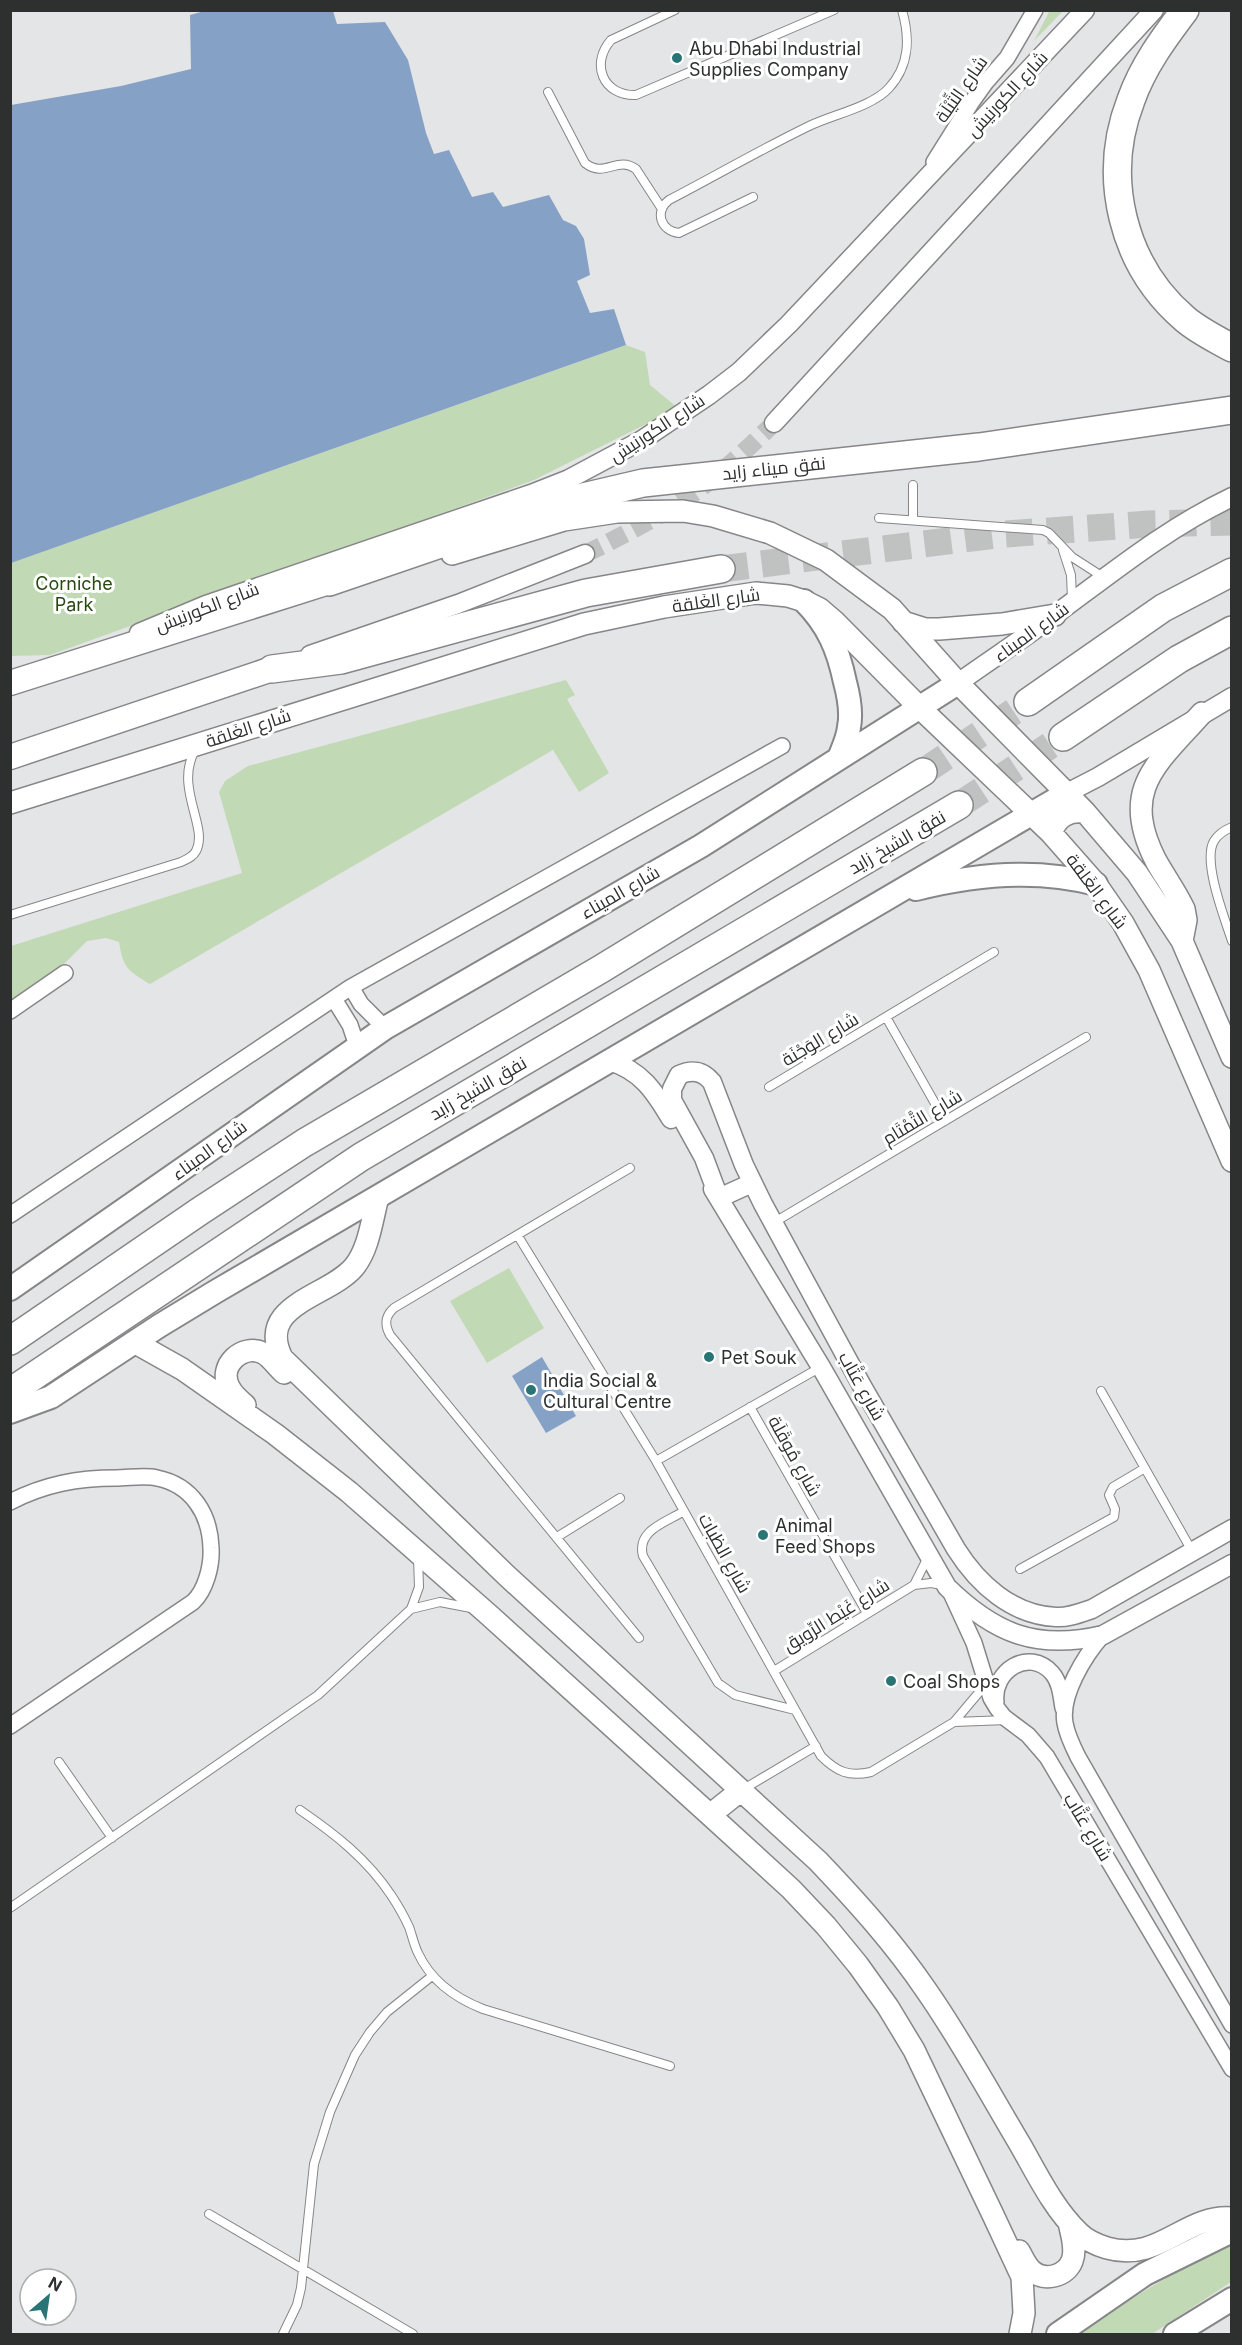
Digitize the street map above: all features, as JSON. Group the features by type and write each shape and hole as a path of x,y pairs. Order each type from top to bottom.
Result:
{"highway":[{"path":"1185,10 1160,44 1130,100 1118,154 1119,203 1134,252 1161,295 1187,321 1232,348"},
{"name":"نفق ميناء زايد","path":"328,582 557,504 643,483 979,447 1232,410"},
{"path":"10,757 272,669 341,660 586,593 721,569"},
{"path":"1028,702 1163,609 1232,572"},
{"name":"شارع الكورنيش","path":"10,683 328,582"},
{"path":"1063,737 1179,659 1232,630"},
{"path":"10,1341 304,1143 601,969 923,772"},
{"name":"نفق الشيخ زايد","path":"10,1392 361,1157 959,806"}],"main road":[{"path":"328,582 427,562 564,520 617,512 683,510 742,523 797,545 826,560 892,609 958,683 1085,812 1137,873 1182,942 1231,1054"},
{"name":"شارع الغَلقة","path":"10,802 584,624 663,607 756,593 772,593 804,601 820,609 834,621 913,701 1051,833 1096,884 1123,923 1149,970 1232,1161"},
{"path":"804,601 819,617 831,636 844,675 851,716 849,730 839,758"},
{"path":"903,622 925,629 939,629 1002,624 1055,615"},
{"path":"913,701 932,687 939,677 941,664"},
{"name":"شارع الميناء","path":"10,1289 385,1028 758,812 839,758 913,701 958,683"},
{"path":"1182,942 1186,920 1184,909 1149,844 1141,808 1142,796 1150,773 1202,713"},
{"path":"10,1412 51,1397 134,1342 1067,793"},
{"path":"1051,833 1054,825 1068,813 1085,812"},
{"path":"891,896 954,881 1028,874 1050,874 1096,884"},
{"path":"378,1197 365,1247 357,1263 346,1276 286,1313 276,1330 275,1340 282,1358 506,1575 818,1861 857,1902 927,1990 1049,2195 1080,2234 1098,2245 1129,2252 1151,2248 1207,2220 1232,2218"},
{"path":"134,1342 177,1366 275,1434 349,1492 710,1815 792,1890 826,1926 888,2007 927,2077 994,2217 1022,2277 1024,2313 1020,2334"},
{"path":"275,1434 229,1388 227,1369 238,1354 250,1351 262,1353 300,1390 326,1401"},
{"path":"710,1815 740,1791"},
{"path":"994,2217 1009,2231 1031,2271 1040,2276 1049,2277 1059,2275 1072,2262 1074,2252 1069,2222"},
{"path":"1058,2334 1145,2274 1232,2231"},
{"path":"1175,2334 1232,2299"}],"street":[{"name":"شارع التِّيْلَة","path":"917,190 971,103 1007,58 1035,10"},
{"name":"شارع الكورنيش","path":"103,653 178,615 531,494 624,451 677,417 739,372 797,316 1085,10"},
{"path":"774,423 1154,10"},
{"name":"شارع الميناء","path":"958,683 1055,615 1144,548 1181,524 1232,497"},
{"path":"272,669 458,604 585,554"},
{"path":"1067,793 1232,697"},
{"path":"10,1215 351,987 782,746"},
{"path":"10,1011 65,973"},
{"path":"351,987 361,1004 385,1028"},
{"path":"334,999 350,1025 357,1046"},
{"name":"شارع عَتَّاب","path":"609,1061 636,1073 651,1087 820,1367 948,1587 974,1643 997,1708 1008,1720 1028,1735 1047,1757 1232,2069"},
{"name":"شارع عَتَّاب","path":"719,1198 704,1158 672,1100 672,1089 679,1075 684,1073 696,1071 712,1082 752,1183 862,1386 956,1549 975,1576 989,1589 1013,1604 1038,1614 1057,1617 1074,1614 1092,1609 1232,1529"},
{"path":"719,1198 752,1183"},
{"path":"10,1502 42,1487 75,1479 156,1477 175,1484 192,1496 204,1512 211,1531 212,1552 205,1585 193,1602 10,1726"},
{"name":"شارع عَتَّاب","path":"948,1587 976,1614 1009,1632 1027,1637 1064,1641 1102,1635 1232,1564"},
{"name":"شارع عَتَّاب","path":"1102,1635 1077,1670 1064,1714 1065,1724 1078,1758 1232,2025"},
{"path":"997,1708 995,1695 1004,1672 1015,1665 1027,1662 1040,1664 1051,1671 1060,1689 1064,1714"}],"lane":[{"path":"675,10 611,40 600,57 600,68 609,86 621,94 636,95 834,10"},
{"path":"753,197 679,233 668,230 660,215 669,200 808,126 879,97 897,78 907,53 907,33 902,10"},
{"path":"548,92 585,163 595,170 620,164 632,165 662,209"},
{"path":"913,485 913,520"},
{"path":"879,518 1036,528 1049,533 1063,548 1104,578"},
{"path":"1063,548 1071,574 1072,602"},
{"path":"10,915 181,862 192,856 196,851 199,838 186,780 190,760 199,744"},
{"path":"1232,826 1221,832 1213,842 1210,863 1232,941"},
{"name":"شارع الوَجْنَة","path":"769,1087 994,952"},
{"name":"شارع الوَجْنَة","path":"886,1017 945,1121"},
{"name":"شارع التَّمْتَام","path":"773,1223 1086,1037"},
{"path":"630,1168 394,1308 388,1313 386,1328 639,1638"},
{"name":"شارع الظبات","path":"518,1236 656,1461 821,1756 832,1767 845,1774 857,1775 871,1772 954,1722 987,1683"},
{"path":"656,1461 820,1367"},
{"path":"1101,1391 1193,1552"},
{"name":"شارع مُوقَلَة","path":"750,1407 867,1613"},
{"path":"1020,1569 1114,1517 1115,1509 1109,1495 1111,1489 1145,1468"},
{"path":"557,1537 620,1498"},
{"path":"684,1511 646,1534 642,1544 643,1556 718,1683 735,1695 795,1710"},
{"path":"10,1908 318,1695 411,1608 419,1587 418,1554"},
{"name":"شارع غَيْط الرِّويق","path":"914,1585 929,1554"},
{"name":"شارع غَيْط الرِّويق","path":"774,1671 914,1585 931,1583 948,1587"},
{"path":"411,1608 440,1602 489,1615"},
{"name":"شارع الظبات","path":"954,1722 1008,1720"},
{"path":"740,1791 816,1746"},
{"path":"59,1762 112,1838"},
{"path":"300,1810 334,1834 371,1870 391,1895 409,1927 417,1953 432,1976 447,1990 483,2009 670,2066"},
{"path":"283,2334 297,2305 314,2164 324,2129 347,2074 365,2040 387,2012 432,1976"},
{"path":"209,2214 413,2334"}],"green space":[{"path":"1050,10 1063,11 1034,41"},
{"name":"Corniche Park","path":"626,345 645,352 650,385 678,408 534,480 50,655 11,656 10,563"},
{"path":"566,680 575,695 567,699 609,773 579,792 553,750 150,984 128,968 122,958 119,942 106,938 87,941 63,965 11,1002 11,946 242,873 219,792 225,781 248,766"},
{"path":"509,1268 544,1328 487,1363 450,1301"},
{"path":"1231,2246 1231,2282 1152,2334 1081,2334 1153,2286"}],"water":[{"path":"208,10 333,11 337,24 385,22 408,60 426,133 434,154 449,150 472,197 493,192 503,207 549,195 563,220 576,226 584,239 590,275 577,281 590,313 614,309 626,345 11,563 11,105 121,86 191,69 190,15"},
{"path":"542,1357 576,1416 546,1433 512,1376"}],"tunnel":[{"path":"585,554 646,522 695,492 730,464 774,423"},
{"path":"721,569 1005,534 1149,524 1232,522"},
{"path":"923,772 1028,702"},
{"path":"959,805 1063,737"}],"place":[{"name":"Abu Dhabi Industrial Supplies Company","path":"677,58"},
{"name":"Pet Souk","path":"709,1357"},
{"name":"India Social & Cultural Centre","path":"531,1390"},
{"name":"Animal Feed Shops","path":"763,1535"},
{"name":"Coal Shops","path":"891,1681"}]}
